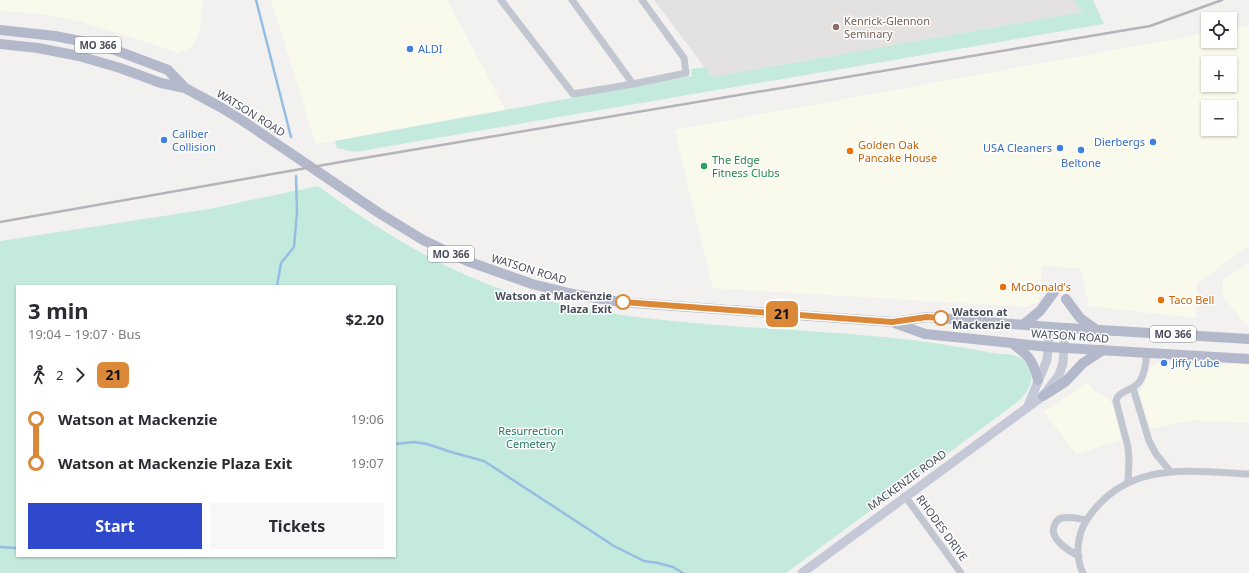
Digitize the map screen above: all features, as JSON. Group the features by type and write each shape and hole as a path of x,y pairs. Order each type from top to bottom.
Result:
{"main road":[{"name":"WATSON ROAD","path":"0,30 55,36 86,42 115,50 168,70 185,88 243,121 379,214 411,233 461,258 511,277 556,291 620,302 892,322 927,317 1050,327 1249,339"},
{"name":"WATSON ROAD","path":"0,44 38,48 79,56 120,68 161,84 185,88"},
{"path":"1024,324 1040,311 1054,292"},
{"path":"1066,299 1080,318 1097,330"},
{"name":"WATSON ROAD","path":"892,322 925,334 1049,347 1249,359"},
{"path":"1027,408 1047,360 1050,327"},
{"name":"MACKENZIE ROAD","path":"802,573 1043,396 1059,375 1063,363 1065,328"},
{"path":"1012,343 1030,358 1036,369 1038,380"},
{"path":"1043,396 1065,382 1083,363 1103,350"}],"street":[{"path":"501,0 573,94 686,73 684,58 642,0"},
{"path":"572,0 633,84"},
{"path":"1128,482 1128,447 1116,397 1133,388 1139,382 1144,372 1147,353"},
{"path":"1133,388 1148,441 1156,454 1170,471"},
{"path":"1083,573 1080,567 1078,540 1083,525 1092,511 1106,498 1128,482 1141,476 1170,471 1249,474"},
{"name":"RHODES DRIVE","path":"905,496 961,573"},
{"path":"1079,556 1072,553 1057,540 1053,530 1054,525 1058,520 1063,518 1071,517 1087,520"}],"shaded area":[{"path":"0,0 203,0 199,32 193,46 178,53 78,21 35,13 0,11"},
{"path":"271,0 447,0 505,109 316,144"},
{"name":"Kenrick-Glennon Seminary","path":"654,0 1074,0 1082,12 712,77"},
{"path":"1249,26 1249,246 1197,283 1196,318 1089,306 1081,269 1042,265 1039,301 1028,307 713,288 675,130 1201,34 1201,48 1237,48 1237,28"},
{"path":"1249,263 1249,324 1245,324 1222,295 1223,280"},
{"path":"1230,364 1249,364 1249,423 1192,420 1151,429 1139,393 1150,368 1153,365 1207,367"},
{"path":"1087,382 1093,390 1109,399 1112,404 1122,440 1076,454 1044,412"}],"green space":[{"path":"1074,0 1093,0 1104,24 355,152 337,148 335,141 692,76 691,69 705,67 712,77 1082,12"},
{"name":"Resurrection Cemetery","path":"318,186 386,232 434,260 484,283 524,296 586,309 661,320 698,324 850,334 927,342 1012,355 1022,359 1026,363 1031,373 1031,379 1028,390 1014,405 786,573 0,573 0,241 209,209"}],"waterway":[{"path":"256,0 291,137"},
{"path":"277,285 281,263 294,247 297,212 296,176"},
{"path":"396,444 414,442 427,444 484,461 614,546 644,561 673,567 683,573"},
{"path":"0,547 16,548"}],"railway":[{"path":"0,222 358,159 1150,26 1222,0"}],"bus line":[{"name":"21","path":"623,302 892,322 927,317 941,318"}],"place":[{"name":"Kenrick-Glennon Seminary","path":"836,27"},
{"name":"ALDI","path":"410,49"},
{"name":"Caliber Collision","path":"164,140"},
{"name":"Dierbergs","path":"1153,142"},
{"name":"USA Cleaners","path":"1060,148"},
{"name":"Beltone","path":"1081,150"},
{"name":"Golden Oak Pancake House","path":"850,151"},
{"name":"The Edge Fitness Clubs","path":"704,166"},
{"name":"McDonald's","path":"1003,287"},
{"name":"Taco Bell","path":"1161,300"},
{"name":"Watson at Mackenzie Plaza Exit","path":"623,302"},
{"name":"Watson at Mackenzie","path":"941,318"},
{"name":"Jiffy Lube","path":"1164,363"}]}
